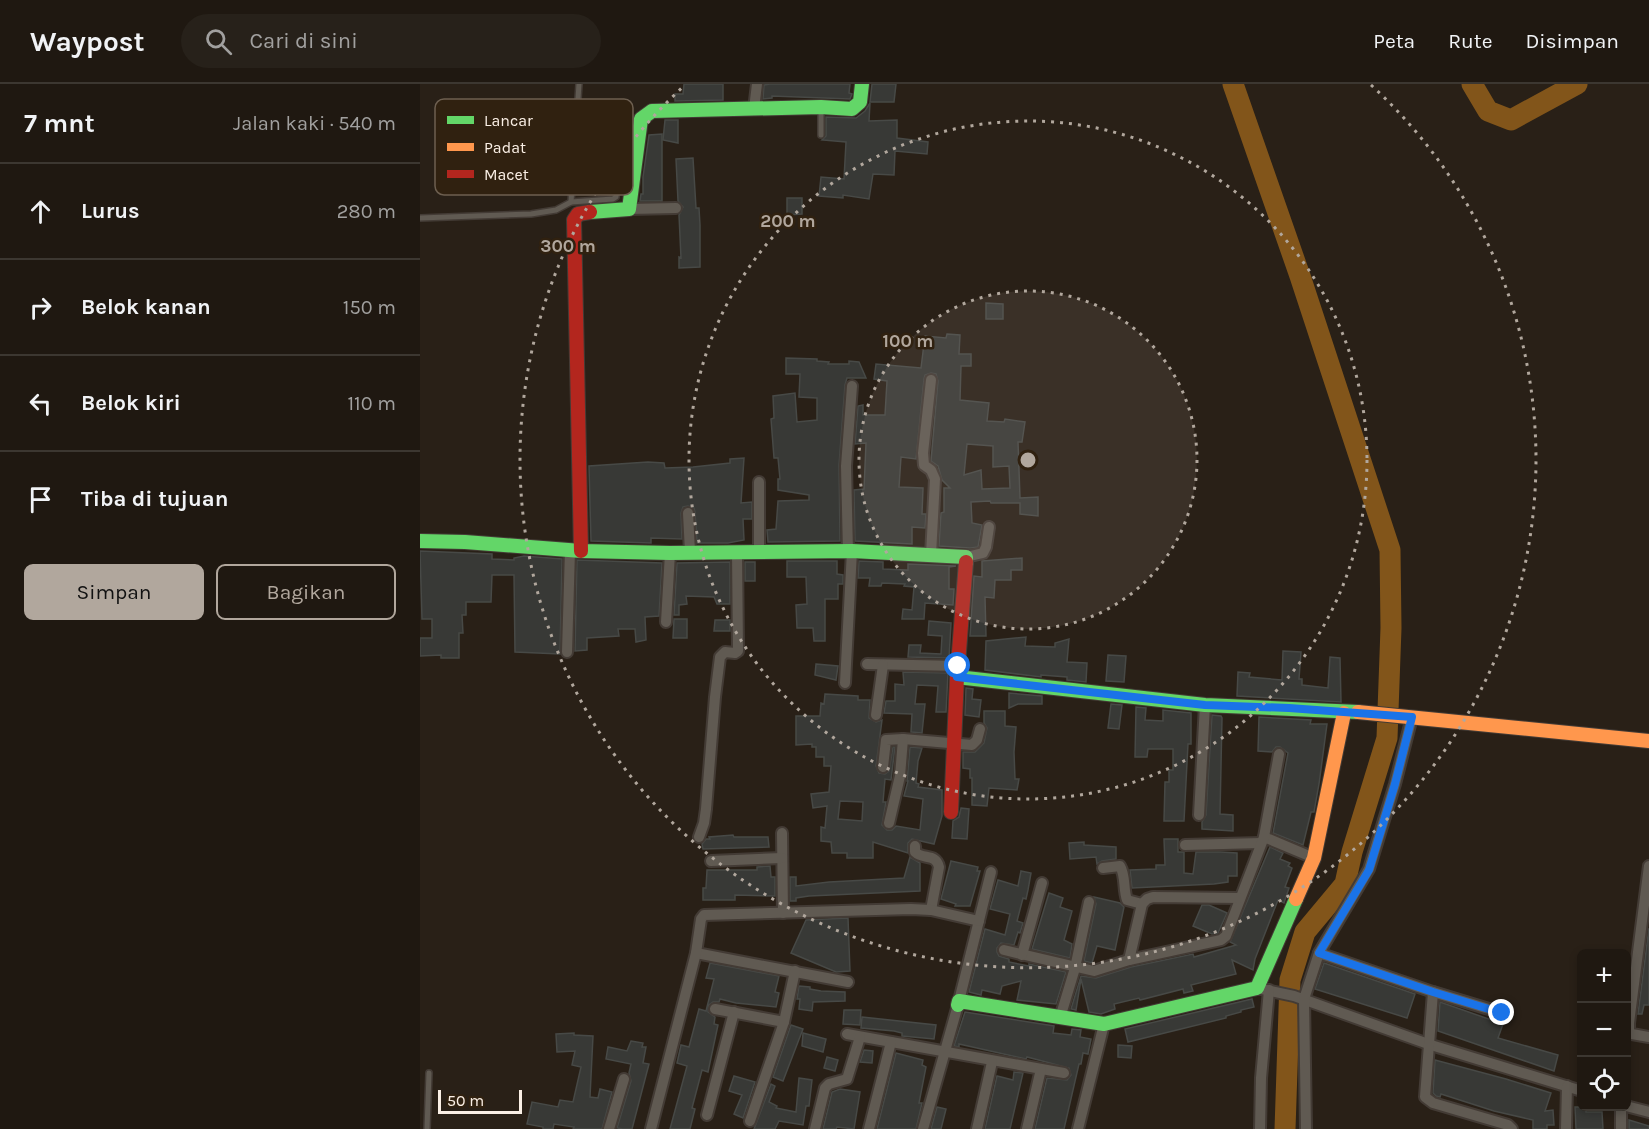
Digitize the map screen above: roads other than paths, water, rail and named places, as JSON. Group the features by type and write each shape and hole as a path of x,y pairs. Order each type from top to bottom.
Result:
{"street":[{"path":"754,109 758,84"},
{"path":"633,179 641,119 652,111 821,107 852,109 857,107 861,100 862,84"},
{"path":"629,209 631,195"},
{"path":"567,652 575,551 574,220 578,214 584,212 676,208"},
{"path":"931,380 923,453 924,465 932,471 934,479 931,555"},
{"path":"845,683 850,552 846,466 852,386"},
{"path":"759,482 759,551"},
{"path":"688,513 690,552"},
{"path":"420,541 575,551 850,552 966,557 983,553 989,527"},
{"path":"699,837 706,809 720,657 725,652 738,651 737,552"},
{"path":"666,622 670,553"},
{"path":"951,812 953,745 966,557"},
{"path":"867,664 958,672 1205,705 1289,708 1412,717 1649,741"},
{"path":"876,715 883,665"},
{"path":"1199,815 1205,705"},
{"path":"1260,1129 1261,1078 1268,990 1314,858 1358,713"},
{"path":"1306,1129 1299,998 1319,953 1369,870 1412,717"},
{"path":"883,767 885,742 888,740 953,745 975,744 980,729"},
{"path":"890,823 900,776 903,740"},
{"path":"1004,950 1094,971 1226,936 1262,840 1280,754"},
{"path":"782,833 783,913"},
{"path":"1185,845 1262,840 1314,858"},
{"path":"915,846 915,852 919,856 934,858 938,862 931,910"},
{"path":"711,861 782,858"},
{"path":"1103,867 1120,866 1123,870 1127,900 1142,904"},
{"path":"1649,866 1645,940 1629,1031 1632,1034 1649,1037"},
{"path":"923,1129 959,1003 991,872"},
{"path":"1022,955 1042,883"},
{"path":"1130,960 1142,904 1147,899 1153,897 1240,898"},
{"path":"1060,1018 1075,968 1089,902"},
{"path":"651,1129 704,915 931,910 979,921"},
{"path":"696,953 848,982"},
{"path":"1319,953 1502,1013"},
{"path":"750,1121 784,1022 795,971"},
{"path":"959,1003 1104,1024 1268,990 1299,998 1431,1045 1577,1090"},
{"path":"1433,992 1431,1045 1425,1094 1428,1101 1508,1125 1512,1129"},
{"path":"715,1009 784,1022"},
{"path":"707,1115 734,1012"},
{"path":"1078,1129 1104,1024"},
{"path":"847,1034 992,1062 1064,1073"},
{"path":"814,1129 825,1088 849,1076 860,1037"},
{"path":"869,1129 891,1042"},
{"path":"977,1129 992,1062"},
{"path":"1027,1129 1041,1070"},
{"path":"609,1129 624,1079"},
{"path":"1566,1129 1567,1086"},
{"path":"1631,1108 1649,1112"},
{"path":"1621,1111 1621,1129"}],"lane":[{"path":"578,99 579,84"},
{"path":"821,107 821,135"},
{"path":"571,195 571,202"},
{"path":"420,218 531,214 556,210 571,202 613,199 616,195"},
{"path":"427,1129 429,1073"}],"waterway":[{"path":"1233,84 1300,276 1390,550 1391,628 1387,738 1352,852 1345,884 1305,932 1290,980 1285,1129"},
{"path":"1472,84 1488,111 1511,120 1577,84"}]}
